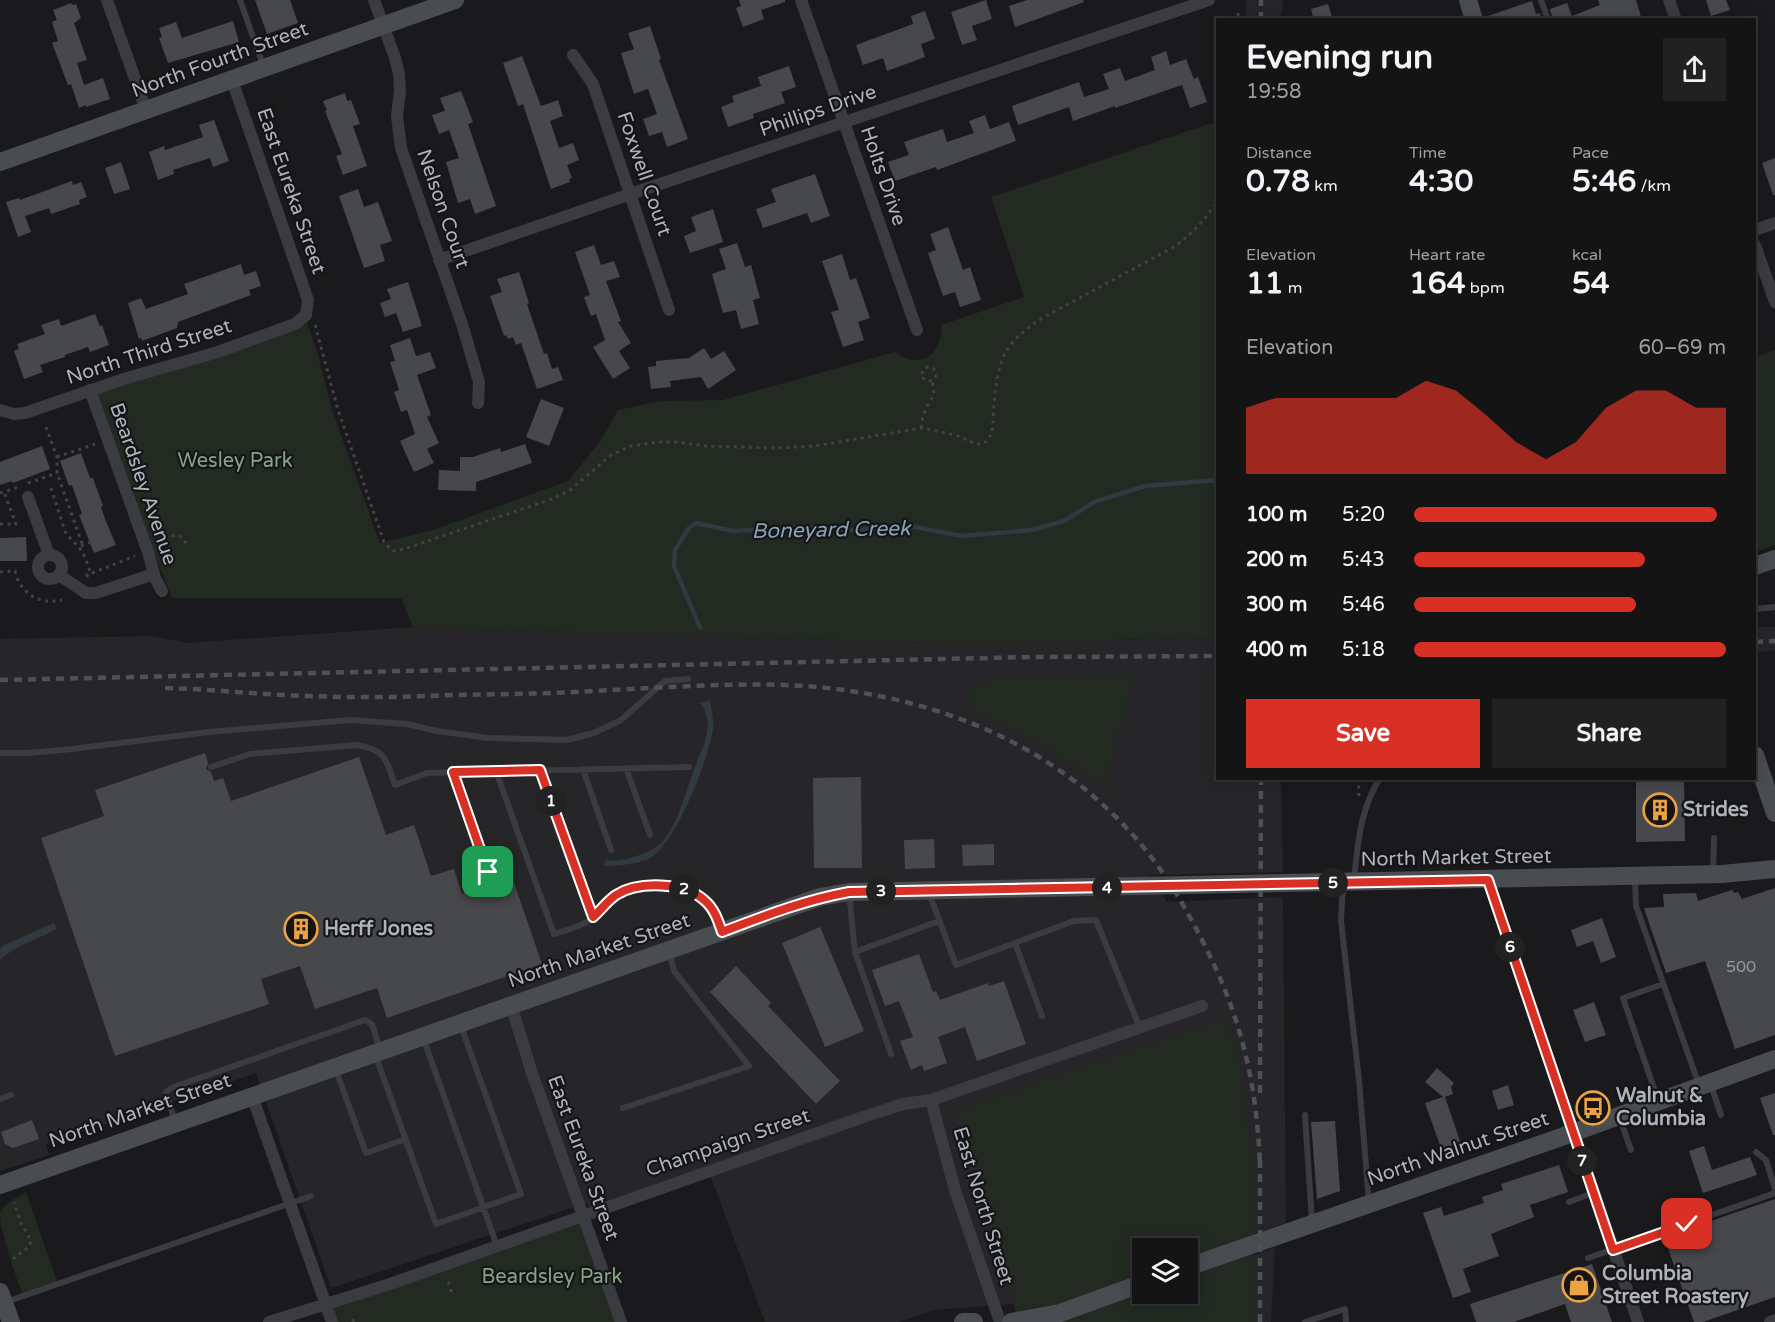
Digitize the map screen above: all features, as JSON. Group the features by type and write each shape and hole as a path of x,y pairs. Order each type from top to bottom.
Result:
{"street":[{"path":"107,0 146,110"},
{"name":"Nelson Court","path":"374,0 399,74 400,91 397,116 401,148 479,382 478,403"},
{"name":"North Fourth Street","path":"0,162 455,0"},
{"name":"Holts Drive","path":"801,0 917,330"},
{"name":"Phillips Drive","path":"439,260 1209,0"},
{"path":"1468,0 1473,18"},
{"path":"1669,0 1675,18"},
{"name":"Foxwell Court","path":"573,56 594,84 669,310"},
{"name":"East Eureka Street","path":"232,80 298,266 308,300 306,315"},
{"path":"1756,230 1775,223"},
{"path":"1756,247 1775,302"},
{"name":"North Third Street","path":"0,410 14,414 25,413 90,390 218,352 296,324 306,315"},
{"name":"Beardsley Avenue","path":"90,390 162,591"},
{"path":"28,497 49,555"},
{"path":"49,555 57,557 61,564 59,575 48,580 38,573 39,561 49,555"},
{"path":"1756,566 1775,559"},
{"path":"59,575 86,593 93,593 154,574"},
{"path":"1756,758 1775,813"},
{"name":"North Market Street","path":"0,1185 820,897 849,892 1713,875 1775,869"},
{"path":"1488,880 1638,1322"},
{"name":"East Eureka Street","path":"511,1005 532,1073 621,1322"},
{"name":"Champaign Street","path":"269,1322 390,1284 866,1116 903,1104 931,1100 1202,1006"},
{"name":"North Walnut Street","path":"1198,1264 1573,1133 1775,1059"},
{"path":"252,1096 332,1322"},
{"name":"East North Street","path":"931,1100 955,1190 1000,1322"},
{"path":"1011,1322 1059,1313 1132,1287"},
{"path":"1,1299 11,1322"},
{"path":"1770,1322 1775,1320"},
{"path":"963,1322 974,1322"}],"lane":[{"path":"240,0 264,69"},
{"path":"1541,0 1547,18"},
{"path":"1756,609 1775,607"},
{"path":"0,753 72,749 209,732 349,720 407,724 488,738 567,741 594,733 621,720 665,681 688,679"},
{"path":"211,767 250,753 357,745 373,748 386,757 395,784 427,772 689,767"},
{"path":"626,768 650,835"},
{"path":"583,769 611,850"},
{"path":"540,770 593,917"},
{"path":"496,771 554,934 586,922 623,892 647,885 689,890 704,900 717,916 722,932"},
{"path":"453,772 488,872"},
{"path":"1369,1204 1359,1080 1341,921 1360,824 1371,793 1379,780"},
{"path":"1713,875 1714,838"},
{"path":"1635,876 1636,906 1663,984 1704,1084 1721,1115"},
{"path":"928,891 956,964 1074,921 1096,920 1140,1028"},
{"path":"849,892 855,952 891,1054"},
{"path":"855,952 939,921"},
{"path":"1016,943 1042,1016"},
{"path":"623,1108 749,1066 674,971 669,950"},
{"path":"1659,1101 1623,998 1663,984"},
{"path":"175,1122 166,1092 171,1088 365,1020 372,1024 377,1051 436,1224 483,1208 520,1194 460,1023"},
{"path":"423,1036 496,1246"},
{"path":"335,1066 366,1153 406,1139"},
{"path":"0,1099 11,1095"},
{"path":"1305,1115 1312,1224"},
{"path":"1619,1116 1631,1150"},
{"path":"1588,1258 1775,1191 1766,1161 1756,1152"},
{"path":"1569,1202 1593,1193"},
{"path":"1,1299 311,1196"},
{"path":"1305,1322 1345,1309 1346,1322"}],"path":[{"path":"1238,13 1238,18"},
{"path":"306,315 315,324 338,410 384,542 393,550 404,549 552,499 569,491 610,454 631,446 658,442 706,446 815,446 921,428 957,435 976,444 982,444 988,440 992,432 997,380 1003,363 1009,348 1022,333 1052,314 1174,248 1191,234 1216,203"},
{"path":"921,428 924,412 932,402 934,393 932,381 936,376 935,371 926,366 922,377 927,381 932,381"},
{"path":"46,427 57,457 57,473 91,574"},
{"path":"57,457 99,443"},
{"path":"51,488 66,534 81,546"},
{"path":"0,524 16,524 4,492"},
{"path":"156,548 173,536 180,536 188,545"},
{"path":"81,546 91,543"},
{"path":"93,593 87,575 139,555"},
{"path":"0,572 15,571 20,585 34,597 52,602 63,600"},
{"path":"13,1259 29,1247 31,1241 14,1203"},
{"path":"448,1282 453,1296"},
{"path":"352,1320 357,1322"}],"shaded area":[{"path":"1246,0 1282,0 1280,18 1246,18"},
{"path":"413,627 967,644 1216,637 1216,780 1281,780 1283,872 1148,875 1167,902 1283,897 1286,1223 1253,1234 1253,1255 1275,1248 1271,1322 1019,1322 1013,1304 934,1310 899,1322 765,1322 710,1175 594,1216 586,1203 331,1288 256,1073 46,1144 49,1155 0,1171 0,639 151,636 187,643"},
{"path":"1756,627 1775,627 1775,650 1756,653"},
{"path":"710,700 713,718 711,741 691,796 672,833 649,859 630,864 604,866 605,860 626,859 650,850 667,836 677,817 705,741 707,719 700,703"},
{"path":"54,923 57,929 20,946 0,960 0,949 4,945"}],"green space":[{"name":"Wesley Park","path":"1216,122 1216,637 967,644 413,627 401,598 172,598 90,390 307,322 333,413 380,543 433,530 568,481 601,440 618,410 661,401 723,400 895,352 913,360 928,356 938,344 941,325 1024,297 991,197"},
{"path":"1775,350 1775,545 1756,552 1756,357"},
{"path":"1135,674 1104,788 1033,739 975,713 964,692 991,680"},
{"path":"1226,1017 1240,1063 1249,1133 1253,1322 1019,1322 953,1111"},
{"path":"26,1192 58,1284 23,1296 5,1243 0,1213 7,1204"},
{"name":"Beardsley Park","path":"579,1220 616,1322 335,1322 329,1306"}],"building":[{"path":"255,0 290,0 298,23 267,34"},
{"path":"739,0 785,0 785,2 761,10 764,19 743,27 736,8 741,6"},
{"path":"986,0 992,19 972,26 977,40 962,45 951,12"},
{"path":"1027,0 1083,0 1084,2 1015,27 1009,6"},
{"path":"1598,0 1636,0 1641,18 1552,18 1550,9 1567,3 1572,16 1600,5"},
{"path":"1706,0 1726,0 1730,10 1711,16"},
{"path":"1532,1 1536,14 1540,13 1541,18 1485,18"},
{"path":"71,3 76,4 81,18 74,23 87,60 77,63 84,85 103,78 110,99 79,108 71,84 68,85 52,43 58,41 52,22 57,20 53,10"},
{"path":"1328,4 1332,18 1313,18 1311,9"},
{"path":"925,11 935,39 921,44 925,57 887,71 883,58 863,65 856,45 913,24 911,16"},
{"path":"233,21 239,42 168,63 159,38 162,37 159,28 176,22 182,38"},
{"path":"650,26 661,59 659,60 688,139 667,147 662,132 649,136 643,119 657,114 648,89 634,94 621,53 634,49 628,33"},
{"path":"1166,51 1170,65 1186,59 1194,79 1198,77 1207,102 1190,108 1182,85 1073,121 1069,107 1018,125 1012,106 1079,82 1084,97 1109,89 1103,74 1120,68 1125,81 1155,70 1151,57"},
{"path":"522,56 541,106 558,100 563,116 550,121 559,148 573,143 579,160 567,165 572,178 569,179 570,182 551,189 523,104 518,106 503,63"},
{"path":"789,66 796,87 781,92 785,103 753,114 754,118 728,127 721,107 734,102 732,96 761,86 758,77"},
{"path":"461,91 473,122 468,124 496,206 475,214 470,199 458,203 446,162 459,158 449,130 439,134 432,115 445,111 440,98"},
{"path":"345,93 347,101 351,100 360,124 353,126 367,166 343,175 336,156 342,154 323,101"},
{"path":"985,115 990,129 1009,122 1016,141 937,170 936,167 895,181 888,162 909,155 904,142 943,129 947,142 974,133 969,121"},
{"path":"214,120 229,161 213,167 210,158 173,170 174,174 158,180 149,152 164,146 165,150 203,137 199,125"},
{"path":"1775,158 1775,195 1773,195 1762,163"},
{"path":"121,162 130,189 114,194 105,168"},
{"path":"815,174 830,216 811,223 807,213 763,228 756,209 776,202 771,189"},
{"path":"72,181 73,185 81,182 87,197 79,200 80,204 51,214 49,208 25,216 31,232 18,237 6,202 19,198 20,200"},
{"path":"358,189 364,207 378,202 392,241 380,245 385,261 364,268 339,196"},
{"path":"713,209 723,242 690,253 684,236 696,231 691,217"},
{"path":"948,227 963,270 970,267 981,300 960,307 955,292 943,296 928,253 936,250 930,234"},
{"path":"737,243 745,267 751,265 760,298 753,300 759,324 741,329 736,310 723,313 712,274 726,269 719,249"},
{"path":"594,245 601,265 614,261 620,277 606,281 621,321 618,322 631,343 619,351 630,368 613,379 593,347 605,340 596,314 591,316 584,297 590,295 575,252"},
{"path":"842,254 850,280 856,278 870,318 858,322 864,340 843,347 831,312 839,310 822,261"},
{"path":"241,264 244,275 256,271 261,286 249,290 251,295 178,322 177,328 142,341 142,338 139,339 128,303 141,298 146,309 188,294 184,284"},
{"path":"519,272 544,354 547,353 552,369 558,367 563,380 537,389 521,343 516,345 513,337 508,339 506,335 504,336 490,296 502,292 497,279"},
{"path":"408,282 422,326 403,332 396,313 385,317 380,303 391,299 387,289"},
{"path":"95,314 100,326 102,325 109,345 90,352 88,347 40,365 43,372 24,379 14,351 19,349 17,344 45,334 41,325 59,319 61,326"},
{"path":"410,338 416,356 430,352 436,368 417,375 431,415 427,417 439,443 427,449 434,463 414,472 400,441 415,434 407,410 401,412 394,392 399,390 390,362 395,361 390,345"},
{"path":"704,348 711,359 724,351 736,370 708,389 701,377 670,381 671,387 651,389 648,367 656,366 656,361 689,358"},
{"path":"541,399 564,408 549,446 526,437"},
{"path":"525,444 532,463 476,482 476,491 438,490 439,470 460,471 460,457 473,457 500,448 501,452"},
{"path":"42,446 50,469 13,483 12,481 0,485 0,462"},
{"path":"81,453 90,478 93,478 105,519 116,545 94,553 79,515 82,514 72,485 69,486 60,461"},
{"path":"26,537 27,561 0,561 0,538"},
{"name":"Herff Jones","path":"205,753 208,763 206,769 211,772 214,781 223,778 231,801 359,757 386,835 414,825 431,876 454,869 462,894 512,877 542,964 387,1018 377,988 315,1009 300,966 261,979 269,1004 115,1056 41,838 104,816 95,790"},
{"path":"861,777 862,868 814,868 813,778"},
{"name":"Strides","path":"1636,780 1684,780 1685,841 1636,842"},
{"path":"934,839 935,868 905,869 904,840"},
{"path":"994,844 994,865 963,866 962,845"},
{"path":"1775,888 1775,1035 1735,1049 1705,961 1666,973 1644,908 1664,907 1663,894 1696,893 1698,901 1732,890 1734,893 1738,892 1742,899"},
{"path":"1602,918 1616,957 1601,963 1593,941 1577,947 1571,930"},
{"path":"820,927 864,1031 825,1047 782,943"},
{"path":"919,954 933,992 936,991 940,1000 988,983 989,986 1004,981 1026,1044 977,1061 965,1027 938,1037 947,1063 924,1071 922,1065 911,1070 900,1041 913,1037 899,1001 885,1006 872,970"},
{"path":"736,966 771,1003 768,1006 840,1081 816,1104 710,992"},
{"path":"1594,1002 1606,1035 1585,1042 1573,1010"},
{"path":"1437,1068 1454,1083 1451,1087 1453,1094 1445,1097 1461,1144 1442,1151 1425,1103 1443,1097 1425,1082"},
{"path":"1508,1085 1514,1105 1498,1110 1492,1091"},
{"path":"1775,1093 1775,1135 1773,1135 1760,1098"},
{"path":"32,1120 39,1139 13,1148 5,1144 1,1132"},
{"path":"1335,1121 1340,1191 1317,1199 1311,1122"},
{"path":"1704,1146 1712,1170 1750,1157 1757,1175 1703,1193 1689,1151"},
{"path":"1559,1165 1568,1192 1530,1205 1534,1217 1491,1234 1499,1256 1463,1269 1471,1292 1453,1298 1423,1213 1441,1207 1444,1216 1484,1203 1482,1197 1503,1190 1501,1184"},
{"path":"1775,1199 1775,1297 1703,1322 1694,1322 1664,1237"},
{"path":"1592,1264 1612,1322 1571,1322 1565,1304 1514,1322 1476,1322 1470,1304"}],"waterway":[{"name":"Boneyard Creek","path":"700,628 674,566 675,550 689,528 696,523 733,531 808,527 855,530 910,526 962,536 1032,530 1064,521 1094,502 1145,486 1216,480"}],"railway":[{"path":"1261,0 1261,18"},
{"path":"1756,642 1775,641"},
{"path":"0,680 1032,657 1216,656"},
{"path":"165,688 364,697 558,693 713,685 785,685 845,690 904,702 960,719 1014,743 1064,773 1109,810 1149,854 1183,905 1201,938 1229,1000 1247,1062 1258,1129 1260,1166"},
{"path":"1260,1093 1261,780"},
{"path":"1260,1159 1260,1322"}],"place":[{"name":"Strides","path":"1660,810"},
{"name":"Herff Jones","path":"301,929"},
{"name":"Walnut & Columbia","path":"1593,1108"},
{"name":"Columbia Street Roastery","path":"1579,1285"}],"route":[{"path":"488,872 453,772 540,770 593,917 616,895 629,889 647,885 666,886 689,890 704,900 717,916 722,932 793,905 849,892 1488,880 1613,1250 1687,1224"}]}
